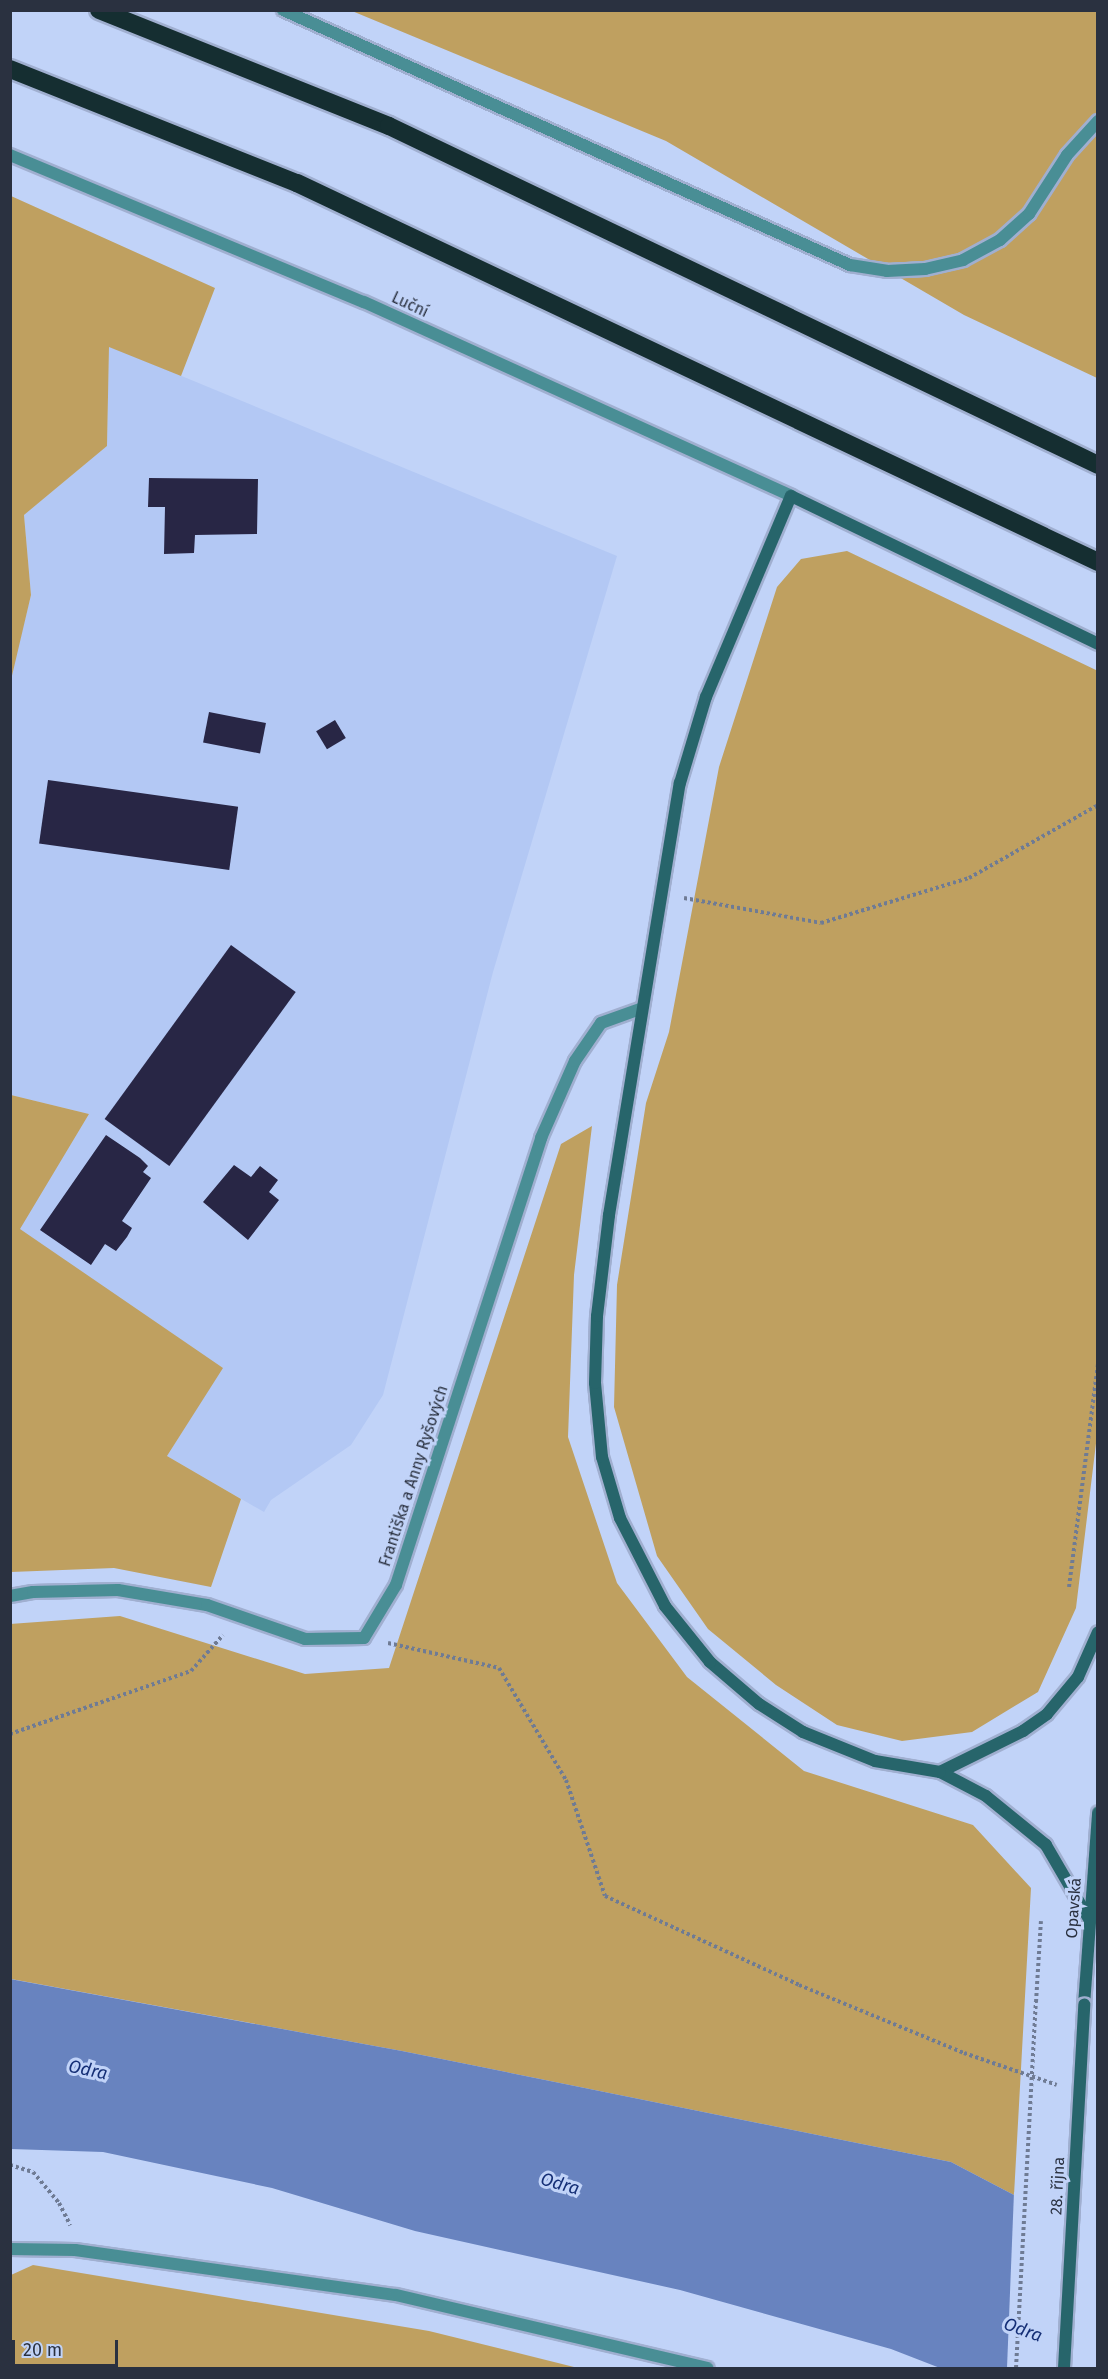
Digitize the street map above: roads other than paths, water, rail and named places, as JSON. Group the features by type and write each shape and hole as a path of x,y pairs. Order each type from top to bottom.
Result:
{"highway":[{"path":"99,10 388,126 1098,465"},
{"path":"10,69 297,183 1098,562"}],"main road":[{"path":"1089,1919 1059,1863 1030,1829 986,1796 940,1772 894,1766 842,1750 803,1732 759,1704 710,1662 683,1631 648,1578 620,1518 602,1457 595,1348 609,1215 640,1009 680,783 696,728 791,496 1098,644"},
{"path":"940,1772 1023,1731 1047,1714 1078,1677 1098,1632"},
{"name":"Opavská","path":"1084,2005 1098,1813"},
{"name":"28. října","path":"1064,2368 1084,2005"}],"street":[{"path":"283,10 850,265 887,271 925,269 963,260 1000,240 1029,214 1067,155 1098,121"},
{"name":"Luční","path":"10,154 364,302 791,496"},
{"name":"Františka a Anny Ryšových","path":"10,1596 33,1592 118,1590 207,1605 305,1639 364,1638 396,1585 542,1138 558,1099 575,1061 601,1023 640,1009"},
{"path":"10,2249 75,2250 396,2295 708,2368"}],"water":[{"name":"Odra","path":"10,1979 402,2051 951,2162 1014,2195 1097,2368 940,2368 891,2349 680,2290 415,2231 272,2188 103,2152 11,2149"}]}
